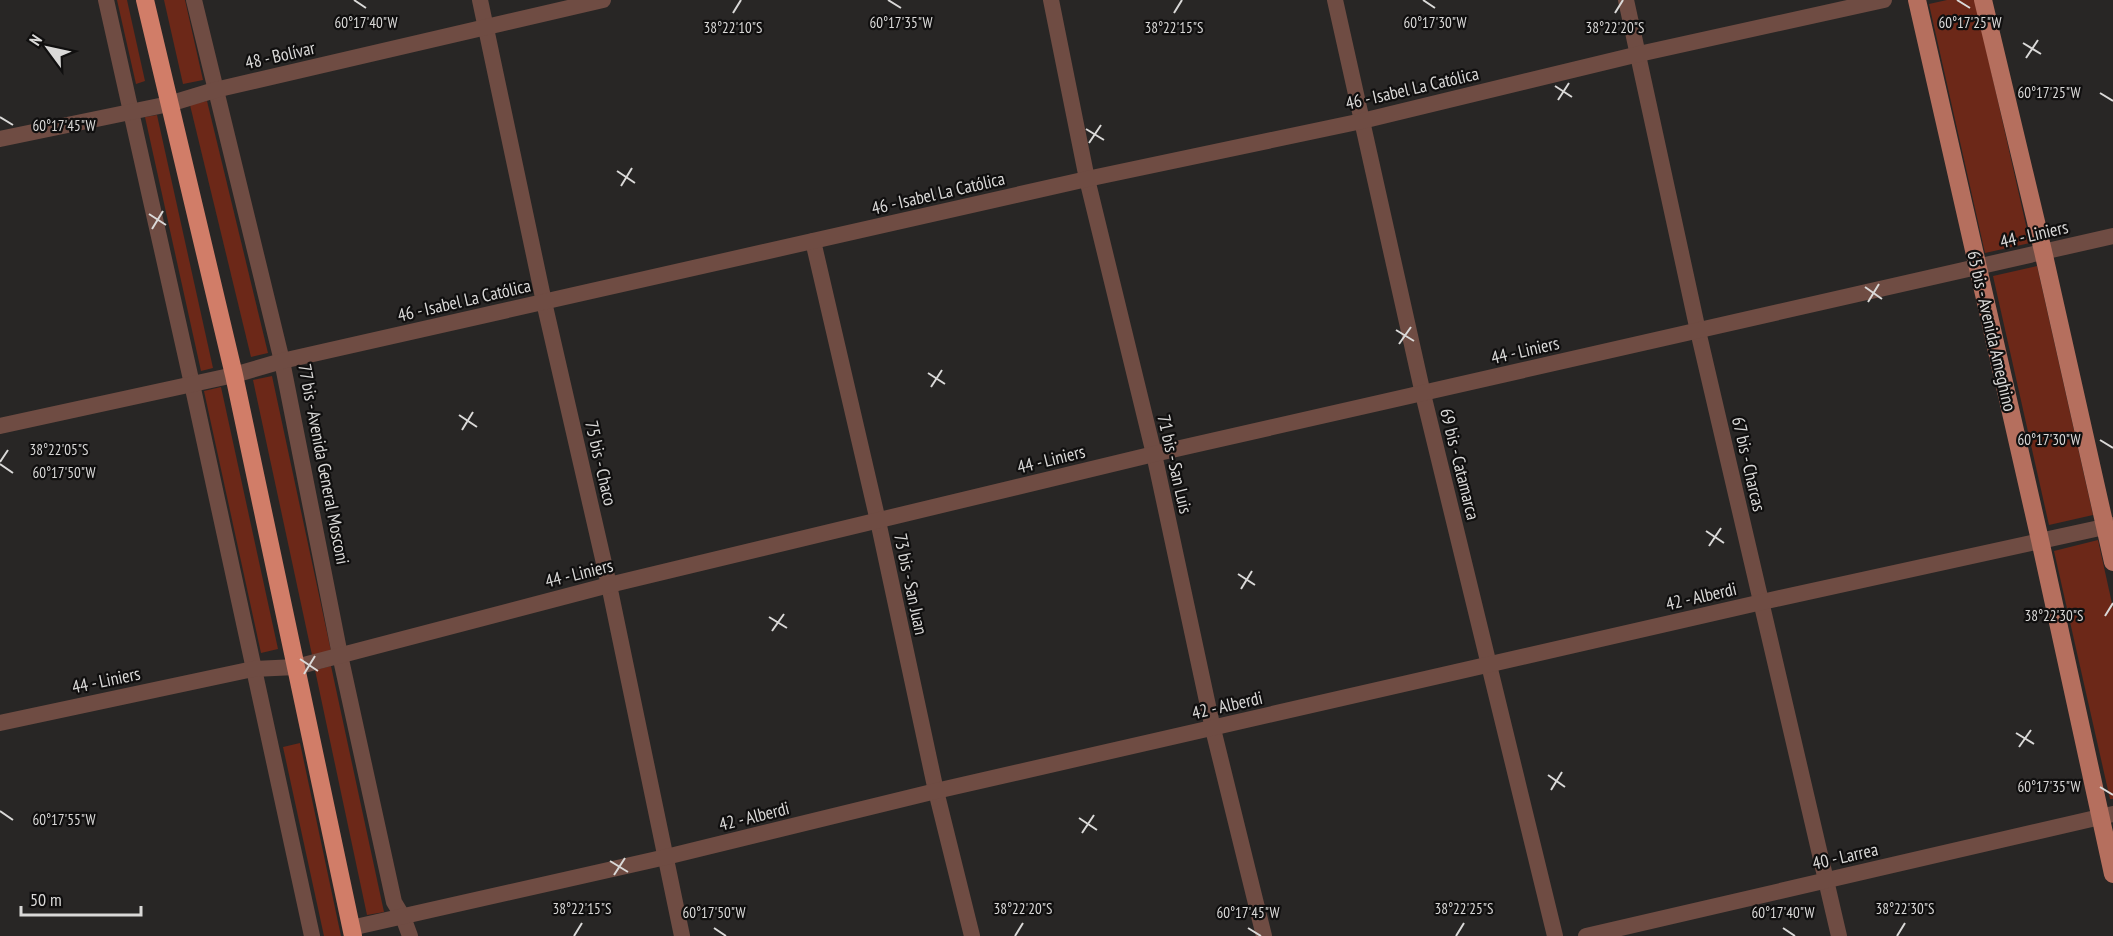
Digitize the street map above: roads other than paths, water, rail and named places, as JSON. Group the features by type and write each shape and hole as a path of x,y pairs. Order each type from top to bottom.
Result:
{"highway":[{"path":"145,0 234,375 352,932"}],"main road":[{"name":"65 bis - Avenida Ameghino","path":"1917,0 2040,540 2106,815 2113,874"},
{"path":"1983,0 2109,526 2113,562"}],"street":[{"path":"106,0 254,669 307,935"},
{"name":"77 bis - Avenida General Mosconi","path":"194,0 282,361 340,655 394,902 404,917 410,936"},
{"name":"75 bis - Chaco","path":"480,0 544,302 609,585 682,936"},
{"name":"48 - Bolívar","path":"0,139 169,104 215,90 603,0"},
{"name":"71 bis - San Luis","path":"1051,0 1087,179 1154,454 1213,729 1264,936"},
{"name":"69 bis - Catamarca","path":"1335,0 1423,394 1555,936"},
{"name":"67 bis - Charcas","path":"1626,0 1698,331 1839,936"},
{"name":"46 - Isabel La Católica","path":"0,426 234,375 282,361 1087,179 1362,121 1639,54 1884,0"},
{"name":"44 - Liniers","path":"0,723 254,669 296,667 609,585 1154,454 2113,236"},
{"name":"73 bis - San Juan","path":"813,241 878,521 936,791 972,936"},
{"name":"42 - Alberdi","path":"352,932 404,917 666,857 936,791 1762,602 2109,526"},
{"name":"40 - Larrea","path":"1586,936 2106,815"}]}
